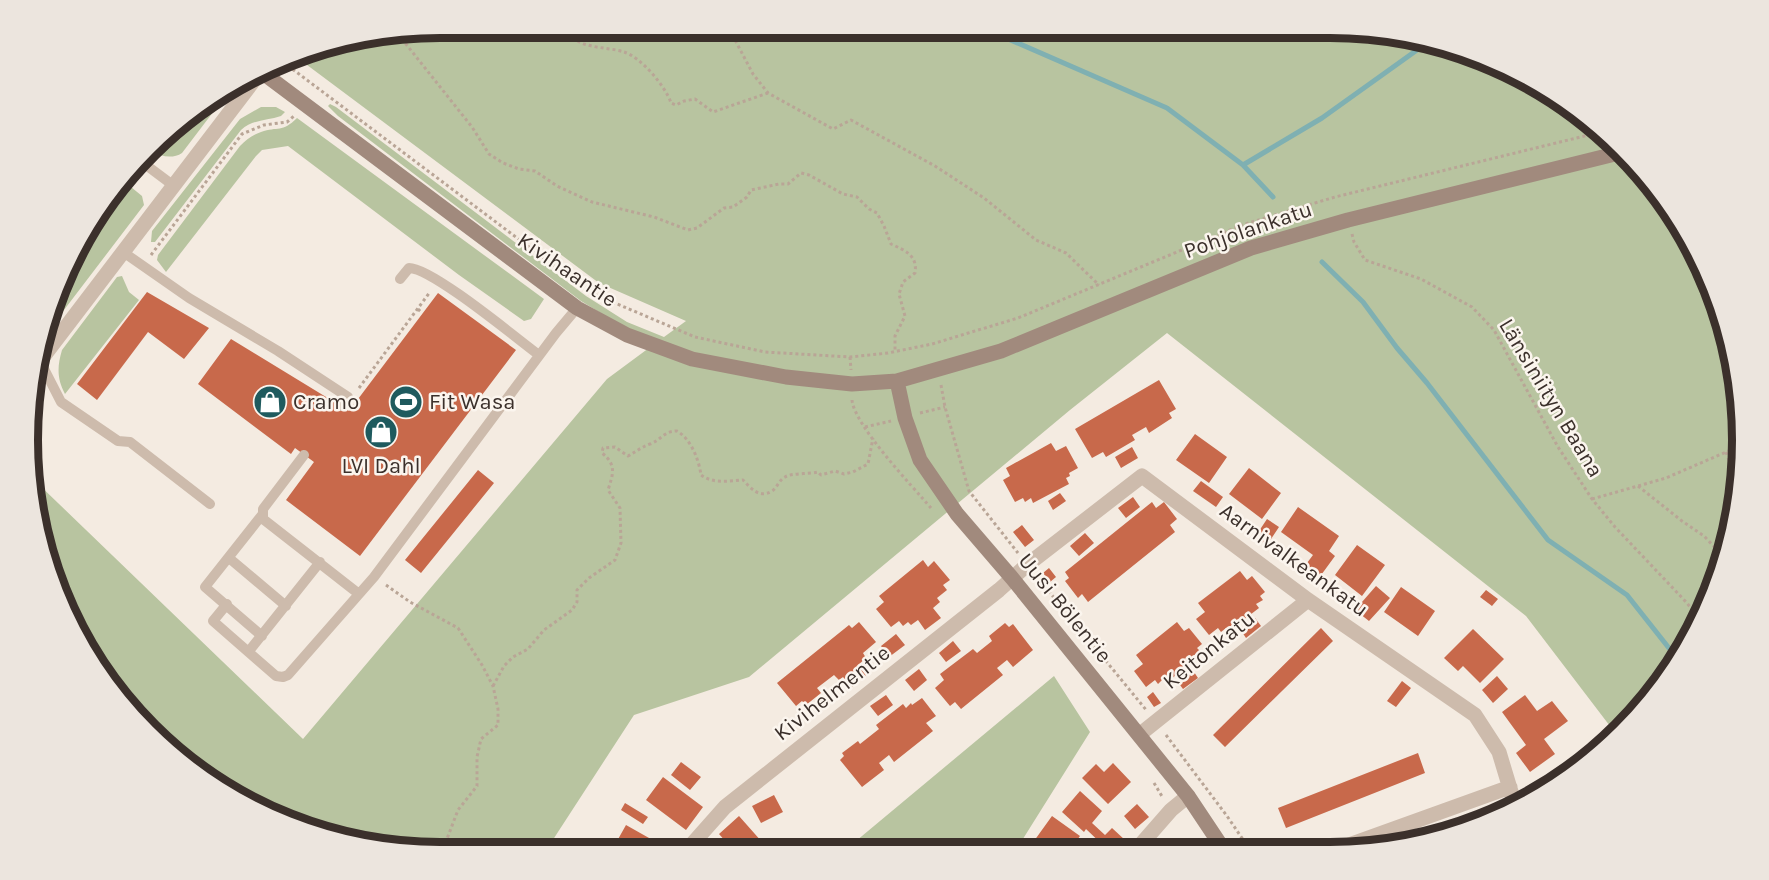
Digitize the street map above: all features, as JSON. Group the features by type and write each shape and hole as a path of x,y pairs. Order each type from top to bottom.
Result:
{"main road":[{"name":"Kivihaantie","path":"268,76 577,308 627,335 692,359 786,377 852,384 897,381"},
{"name":"Pohjolankatu","path":"897,381 1001,351 1251,248 1348,220 1613,154"},
{"name":"Uusi Bölentie","path":"897,381 905,417 920,460 957,514 1012,578 1188,796 1219,842"}],"street":[{"path":"49,346 250,85"},
{"name":"Aarnivalkeankatu","path":"1012,578 1142,476 1308,600 1475,715 1499,752 1513,798"},
{"name":"Kivihelmentie","path":"694,842 725,807 1012,578"},
{"name":"Keitonkatu","path":"1139,735 1308,600"},
{"path":"1358,842 1510,787"},
{"path":"1143,842 1170,810 1188,796"}],"lane":[{"path":"146,165 174,186"},
{"path":"123,252 142,267 348,397 341,406"},
{"path":"400,279 409,268 415,268 443,283 540,355"},
{"path":"227,604 213,621 276,676 283,677 297,666 374,577 577,308"},
{"path":"44,370 61,402 118,441 130,442 210,504"},
{"path":"262,636 206,587 262,515 263,509 304,455"},
{"path":"262,515 263,519 359,594"},
{"path":"228,558 286,606"},
{"path":"249,651 320,562"}],"path":[{"path":"576,38 583,44 625,52 639,60 668,92 671,103 676,105 695,99 712,112 768,93"},
{"path":"734,38 753,74 768,93 833,129 851,120 935,166 984,198 1036,240 1066,253 1099,285"},
{"path":"402,39 472,127 493,158 513,167 542,175 557,186 592,202 654,217 688,230 697,228 724,208 734,207 747,197 751,190 788,184 801,174 809,175 843,194 857,197 869,209 877,213 885,226 891,244 906,251 914,261 915,273 903,282 899,294 905,316 896,336 895,352"},
{"path":"289,67 589,292 695,337 765,352 850,357 895,352 932,344 1018,318 1242,225 1335,197 1591,134"},
{"path":"142,267 242,134 264,125 287,122 318,88"},
{"name":"Länsiniityn Baana","path":"1335,197 1348,220 1354,242 1365,260 1421,279 1472,306 1494,330 1558,447 1592,500 1693,611"},
{"path":"418,309 422,313"},
{"path":"396,337 401,340"},
{"path":"938,370 945,407 969,490 1027,565 1156,722 1245,842"},
{"path":"368,376 372,379"},
{"path":"493,686 504,666 513,657 528,649 544,630 572,610 577,603 577,590 582,584 615,561 621,543 620,507 608,490 613,466 611,460 602,453 603,448 615,447 628,456 667,432 677,431 688,441 700,463 701,475 706,479 722,482 743,480 752,490 761,494 773,491 785,477 793,474 818,472 821,475 835,471 844,474 863,468 868,464 873,438"},
{"path":"1592,500 1666,478 1732,450"},
{"path":"1726,452 1731,466"},
{"path":"1638,486 1704,536 1716,549"},
{"path":"374,577 410,602 458,628 493,686 498,709 498,725 481,739 477,758 477,786 458,810 446,842"}],"green space":[{"path":"414,38 1355,38 1408,45 1483,68 1553,105 1614,155 1664,216 1701,286 1724,361 1732,440 1724,519 1701,594 1678,641 1648,685 1611,728 1526,616 1167,333 1070,410 749,677 634,715 551,842 414,842 361,835 336,829 286,812 239,789 195,759 155,725 105,664 79,618 51,544 40,486 303,739 607,379 657,342 622,326 581,301 338,116 328,106 330,104 586,296 627,322 664,337 686,321 599,283 303,62 361,45"},
{"path":"220,102 182,153 175,156 157,154 175,137"},
{"path":"261,107 276,107 285,112 281,116 255,122 241,130 155,242 151,242 152,231 240,119"},
{"path":"297,118 544,299 531,319 524,321 459,275 288,146 262,150 256,156 166,272 157,260 158,255 240,146 255,135 284,127"},
{"path":"131,187 142,196 144,205 56,321 68,286 91,240"},
{"path":"122,276 129,292 139,300 65,394 59,373 62,350 117,277"},
{"path":"1054,676 1090,732 1021,842 855,842"}],"building":[{"path":"99,226 101,227 89,242"},
{"path":"147,292 209,328 184,359 148,332 97,400 77,384"},
{"path":"438,293 516,350 360,556 286,500 314,462 295,448 291,454 198,384 231,339 349,411"},
{"path":"1159,380 1176,409 1169,413 1172,418 1149,433 1146,427 1132,435 1135,440 1106,457 1103,452 1092,458 1075,429"},
{"path":"1195,434 1227,457 1209,483 1176,460"},
{"path":"1051,443 1056,451 1066,446 1078,468 1069,473 1070,476 1066,478 1069,484 1033,503 1031,498 1025,502 1023,498 1015,502 1003,480 1010,476 1006,468"},
{"path":"1132,447 1138,458 1121,468 1115,457"},
{"path":"1249,468 1281,493 1262,519 1229,494"},
{"path":"478,470 494,483 421,573 405,560"},
{"path":"1201,481 1223,497 1216,507 1193,491"},
{"path":"1060,493 1066,501 1053,510 1048,501"},
{"path":"1133,497 1140,507 1126,518 1118,508"},
{"path":"1152,502 1156,508 1164,502 1177,519 1170,525 1175,532 1088,602 1082,594 1078,598 1065,581 1069,578 1065,572"},
{"path":"1298,507 1339,536 1329,551 1335,556 1316,582 1301,571 1313,555 1281,532"},
{"path":"1267,519 1279,527 1267,545 1255,537"},
{"path":"1022,525 1034,540 1025,547 1013,532"},
{"path":"1085,533 1094,543 1079,556 1070,546"},
{"path":"1357,545 1385,565 1362,596 1335,575"},
{"path":"923,560 928,567 934,561 950,580 943,585 947,590 937,598 940,602 933,608 941,618 925,630 918,620 911,625 908,622 903,626 899,621 891,627 876,609 884,602 879,596"},
{"path":"1049,568 1056,577 1050,582 1043,573"},
{"path":"1240,571 1247,580 1252,576 1265,592 1260,596 1263,600 1256,604 1259,608 1229,631 1226,628 1221,632 1218,628 1209,635 1196,619 1205,612 1198,603"},
{"path":"1376,586 1390,598 1369,621 1355,610"},
{"path":"1401,587 1435,611 1418,636 1384,612"},
{"path":"1486,590 1498,599 1492,606 1480,597"},
{"path":"1255,618 1261,626 1246,638 1240,629"},
{"path":"859,622 876,642 863,653 866,658 858,665 866,675 852,687 843,677 839,680 834,675 817,688 821,693 806,705 802,701 796,706 777,683 849,625 852,628"},
{"path":"1177,622 1184,631 1189,628 1202,644 1197,648 1200,651 1193,656 1196,659 1166,683 1163,679 1158,684 1155,680 1146,687 1134,671 1143,664 1136,655"},
{"path":"1005,623 1009,627 1013,624 1033,650 1013,667 1007,660 997,668 1003,675 961,709 955,702 950,706 935,688 944,680 940,674 973,649 977,653 992,641 989,636"},
{"path":"1321,628 1333,641 1225,747 1213,735"},
{"path":"1473,629 1504,659 1480,683 1463,666 1458,671 1444,658"},
{"path":"896,634 905,645 889,657 881,646"},
{"path":"953,641 961,651 946,662 939,653"},
{"path":"919,669 927,680 914,691 905,680"},
{"path":"1192,669 1198,678 1183,689 1177,681"},
{"path":"1497,676 1508,689 1493,703 1482,690"},
{"path":"1402,681 1411,688 1396,707 1387,701"},
{"path":"1153,692 1161,703 1154,707 1147,697"},
{"path":"886,695 893,705 878,716 870,706"},
{"path":"1525,695 1537,711 1552,701 1568,721 1544,739 1555,754 1530,772 1516,753 1526,745 1502,712"},
{"path":"922,698 936,716 926,723 933,731 894,762 889,755 879,763 884,770 862,787 840,760 844,756 842,753 858,741 860,744 879,729 876,725 903,704 906,708"},
{"path":"1418,753 1425,773 1286,828 1278,808"},
{"path":"681,762 701,777 690,790 671,775"},
{"path":"1113,763 1131,782 1108,804 1082,778 1096,764 1104,772"},
{"path":"663,777 703,807 686,830 646,800"},
{"path":"1080,791 1102,811 1092,823 1105,835 1112,828 1125,840 1123,842 1100,842 1086,829 1084,832 1062,812"},
{"path":"774,795 783,812 761,823 752,806"},
{"path":"625,803 648,817 643,824 621,810"},
{"path":"1137,804 1149,817 1135,829 1124,816"},
{"path":"739,816 762,842 726,842 719,834"},
{"path":"1052,816 1080,836 1076,842 1034,841"},
{"path":"626,825 656,842 616,842"}],"waterway":[{"path":"1006,38 1167,108 1243,165 1273,197"},
{"path":"1243,165 1322,118 1420,48"},
{"path":"1322,262 1363,302 1548,540 1627,595 1672,651"}],"place":[{"name":"Cramo","path":"270,402"},
{"name":"Fit Wasa","path":"406,402"},
{"name":"LVI Dahl","path":"381,432"}]}
